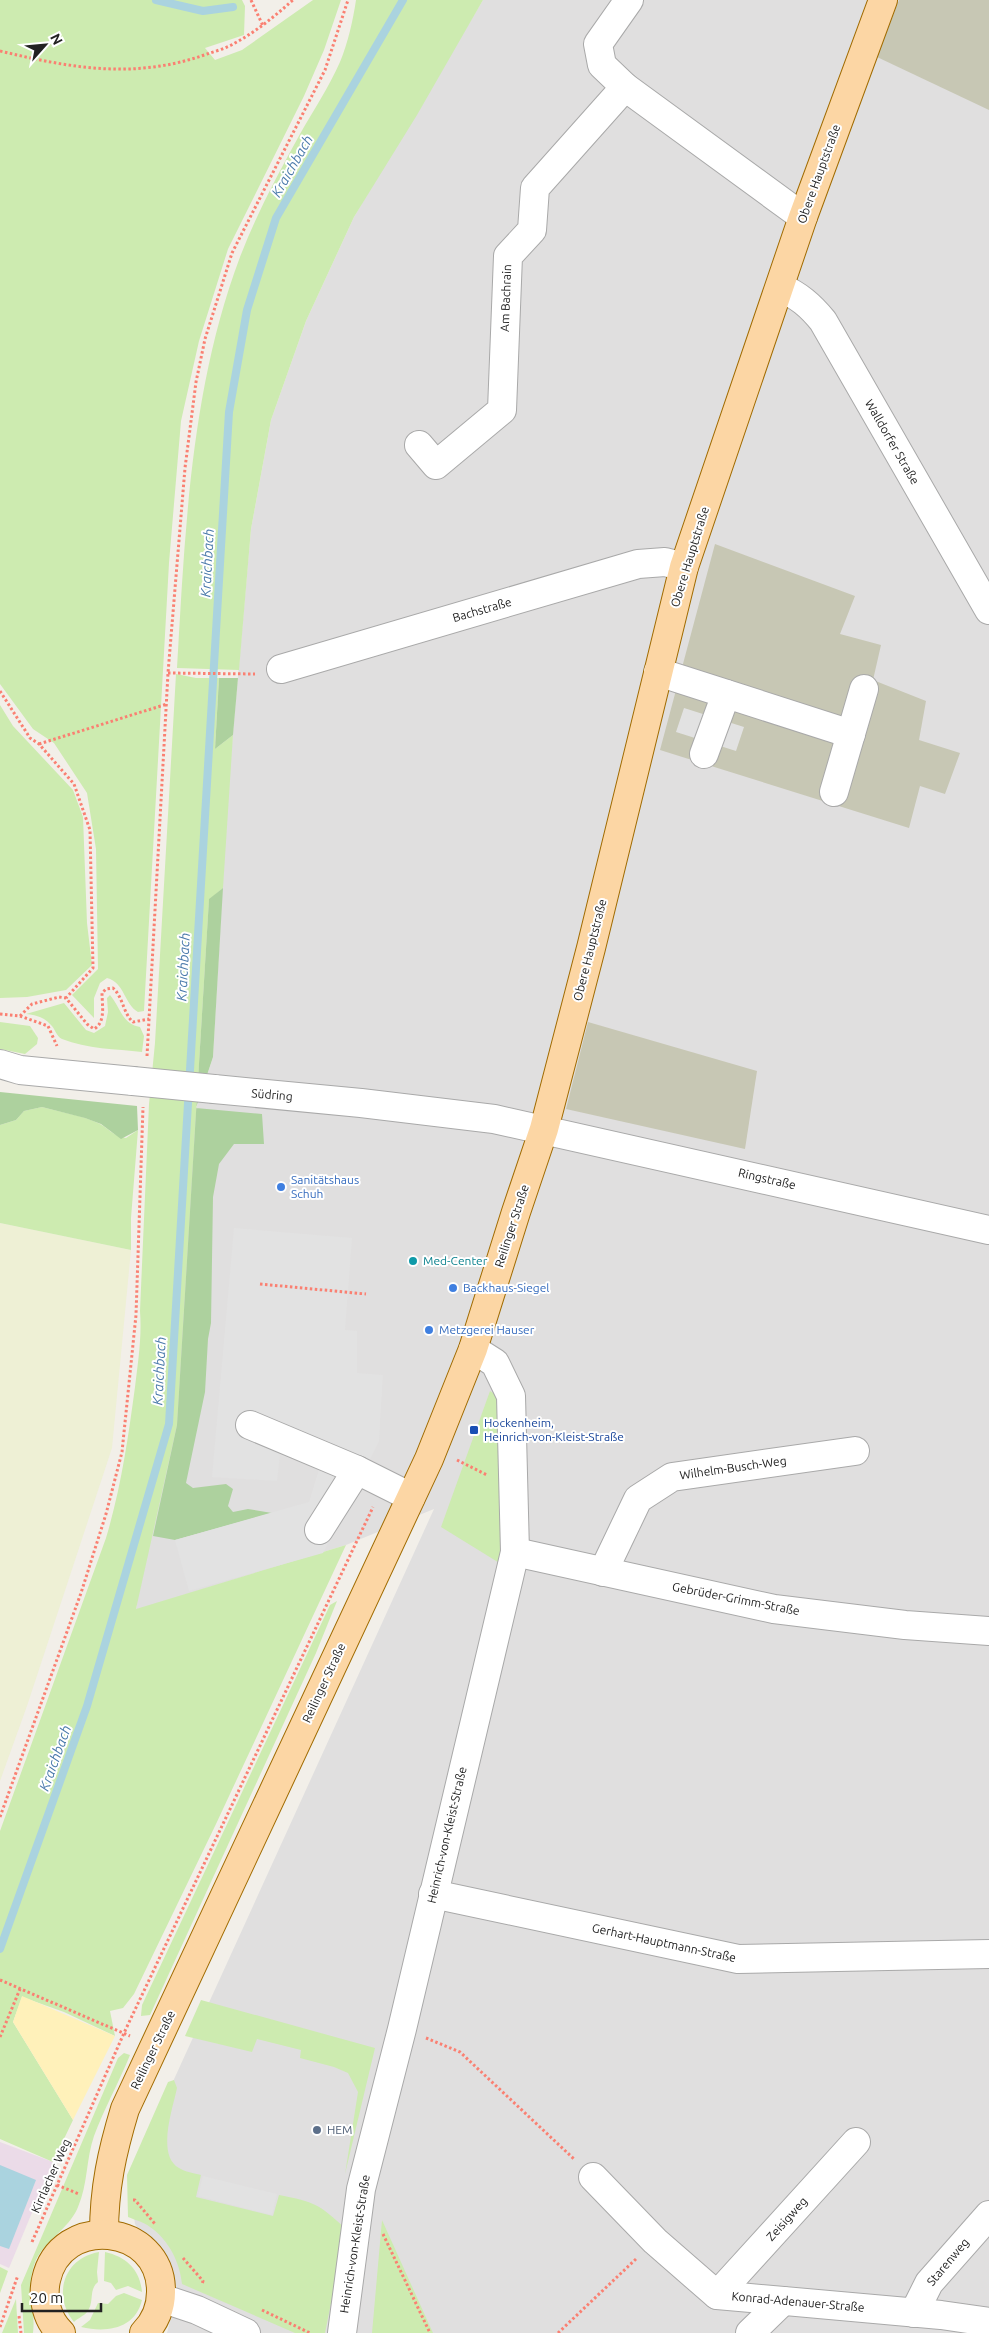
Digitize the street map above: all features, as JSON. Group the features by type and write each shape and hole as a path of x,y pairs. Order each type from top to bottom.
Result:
{"main road":[{"name":"Obere Hauptstraße","path":"544,1129 684,567 803,217 883,0"},
{"name":"Reilinger Straße","path":"104,2234 104,2196 111,2154 125,2109 434,1448 474,1349 516,1212 544,1129"},
{"path":"60,2333 49,2316 45,2302 44,2288 47,2273 63,2249 82,2238 104,2234 127,2239 146,2253 158,2274 161,2298 157,2313 144,2333"}],"street":[{"path":"629,0 598,44 602,65 625,87 803,217"},
{"name":"Am Bachrain","path":"419,445 436,465 502,410 508,256 532,230 535,188 625,87"},
{"name":"Walldorfer Straße","path":"780,287 800,297 811,306 823,322 989,610"},
{"name":"Bachstraße","path":"281,669 638,564 665,562 684,567"},
{"path":"658,672 851,734"},
{"path":"834,792 864,689"},
{"path":"704,754 726,694"},
{"name":"Südring","path":"0,1064 20,1070 60,1072 362,1103 494,1119 544,1129"},
{"name":"Ringstraße","path":"544,1129 989,1230"},
{"name":"Heinrich-von-Kleist-Straße","path":"342,2333 361,2189 402,2029 515,1552 512,1396 495,1363 474,1349"},
{"path":"250,1425 357,1470 411,1497"},
{"name":"Wilhelm-Busch-Weg","path":"603,1572 638,1499 672,1477 855,1451"},
{"path":"320,1530 357,1470"},
{"name":"Gebrüder-Grimm-Straße","path":"515,1552 774,1609 905,1625 989,1631"},
{"name":"Gerhart-Hauptmann-Straße","path":"433,1894 738,1959 989,1954"},
{"name":"Zeisigweg","path":"717,2295 856,2142"},
{"name":"Konrad-Adenauer-Straße","path":"593,2177 655,2241 717,2295 783,2301 926,2320 989,2322"},
{"name":"Starenweg","path":"926,2320 929,2283 989,2216"},
{"path":"161,2298 197,2310 246,2333"},
{"path":"750,2333 783,2301"}],"path":[{"path":"252,0 263,26"},
{"path":"0,51 56,65 125,70 165,66 199,57 234,44 263,26 293,0"},
{"path":"0,1817 81,1593 106,1514 122,1452 136,1315 141,1080 149,1019 168,673 185,468 196,382 205,338 232,253 325,70 348,0"},
{"path":"168,673 252,674"},
{"path":"0,691 30,738 39,744 74,784 90,830 93,968 66,998"},
{"path":"39,744 167,704"},
{"path":"20,1016 32,1004 59,997 66,998 87,1024 94,1028 98,1026 102,1019 102,993 106,989 113,988 119,993 129,1018 133,1022 149,1019"},
{"path":"0,1014 20,1016 48,1026 57,1045 60,1072"},
{"path":"260,1284 366,1294"},
{"path":"434,1448 514,1489"},
{"name":"Kirrlacher Weg","path":"30,2246 124,2033 372,1507 411,1497"},
{"path":"0,1980 124,2033"},
{"path":"0,2037 20,1989"},
{"path":"402,2029 460,2052 593,2177"},
{"path":"378,2225 430,2333"},
{"path":"558,2333 655,2241"},
{"path":"0,2327 19,2272"}],"shaded area":[{"path":"483,0 989,0 989,2333 167,2333 178,2289 135,2224 129,2178 434,1509 346,1545 136,1610 196,1109 213,1057 228,789 251,529 271,420 306,321 354,217"},
{"path":"899,0 989,0 989,110 877,57"},
{"path":"715,544 855,596 840,634 881,645 873,680 926,701 919,740 960,753 945,794 920,786 909,828 660,750"},
{"path":"684,708 744,727 736,751 676,732"},
{"path":"588,1022 757,1071 745,1149 566,1109"},
{"path":"0,1223 131,1250 112,1448 27,1706 0,1781"},
{"path":"234,1228 352,1238 345,1330 357,1331 357,1373 383,1375 379,1441 323,1553 189,1591 175,1540 309,1502 319,1469 280,1455 277,1481 212,1477"},
{"path":"0,2142 53,2162 9,2268 0,2264"},
{"path":"203,2176 277,2194 272,2215 198,2196"}],"green space":[{"path":"0,0 242,0 245,6 244,35 205,48 215,60 242,50 313,0 341,0 324,50 304,96 228,249 199,341 181,421 169,563 144,1011 138,1012 133,1008 117,984 107,978 100,983 94,998 94,1018 72,995 98,969 96,849 87,793 54,743 33,729 0,684"},
{"path":"356,0 483,0 417,115 354,217 306,321 271,420 251,529 239,670 177,668 183,564 193,460 211,357 224,306 246,241 260,210 340,62 350,31"},
{"path":"176,674 196,678 219,678 215,749 233,735 223,888 209,900 177,1425 136,1609 346,1545 216,1824 134,1994 123,2008 110,2011 115,2036 64,2012 22,1997 13,2022 73,2120 53,2162 0,2139 0,1831 106,1538 120,1482 130,1426 140,1340 149,1104 155,1043"},
{"path":"219,678 238,678 233,735 215,749"},
{"path":"0,705 13,726 73,790 83,817 87,923 92,965 66,990 27,997 0,998"},
{"path":"223,888 213,1057 196,1107 209,899"},
{"path":"110,995 125,1019 129,1023 140,1027 144,1036 142,1052 81,1045 62,1039 45,1020 26,1014 64,1003 86,1030 94,1033 105,1026 108,1012 107,998"},
{"path":"0,1022 30,1026 38,1038 37,1044 25,1054 0,1049"},
{"path":"0,1092 137,1106 138,1130 121,1139 101,1124 42,1107 24,1111 16,1120 0,1125"},
{"path":"42,1107 91,1120 111,1132 126,1138 138,1130 131,1218 131,1250 0,1223 0,1125 16,1120 24,1111"},
{"path":"196,1108 262,1114 264,1144 234,1144 219,1164 213,1197 211,1323 208,1339 205,1392 186,1483 193,1488 226,1484 233,1489 228,1506 233,1512 248,1509 272,1513 175,1540 153,1536 177,1425"},
{"path":"490,1391 498,1396 503,1411 501,1564 441,1527"},
{"path":"337,1601 316,1653 150,2015 141,2016 142,2005 330,1605"},
{"path":"201,2000 375,2048 345,2174 358,2092 348,2073 334,2067 300,2058 301,2050 257,2039 252,2052 185,2036"},
{"path":"124,2053 130,2055 94,2136 84,2189 78,2207 74,2215 43,2249 34,2265 31,2282 33,2333 24,2333 21,2285 118,2058"},
{"path":"174,2080 177,2088 168,2131 168,2153 172,2162 179,2168 201,2175 196,2197 273,2216 279,2195 291,2197 316,2205 346,2229 325,2333 295,2333 182,2284 176,2260 163,2238 148,2225 128,2217 127,2175 168,2082"},
{"path":"382,2220 433,2333 372,2333"},
{"path":"99,2252 98,2282 93,2289 91,2304 86,2313 74,2322 67,2311 64,2301 65,2279 77,2262"},
{"path":"105,2252 120,2257 131,2266 141,2284 142,2292 128,2286 116,2290 111,2283 104,2281"},
{"path":"0,2267 8,2271 0,2293"},
{"path":"124,2293 142,2300 138,2310 126,2323 110,2329 81,2327 90,2320 98,2303 108,2304 116,2296"},
{"path":"16,2299 18,2333 2,2333"}],"sand":[{"path":"22,1996 115,2036 73,2120 13,2022"}],"water":[{"path":"0,2165 36,2180 9,2249 0,2246"}],"waterway":[{"path":"156,0 203,11 233,7"},
{"name":"Kraichbach","path":"0,1949 87,1706 169,1424 229,412 247,310 276,218 403,0"}],"place":[{"name":"Sanitätshaus Schuh","path":"281,1187"},
{"name":"Med-Center","path":"413,1261"},
{"name":"Backhaus-Siegel","path":"453,1288"},
{"name":"Metzgerei Hauser","path":"429,1330"},
{"name":"Hockenheim, Heinrich-von-Kleist-Straße","path":"474,1430"},
{"name":"HEM","path":"317,2130"}]}
